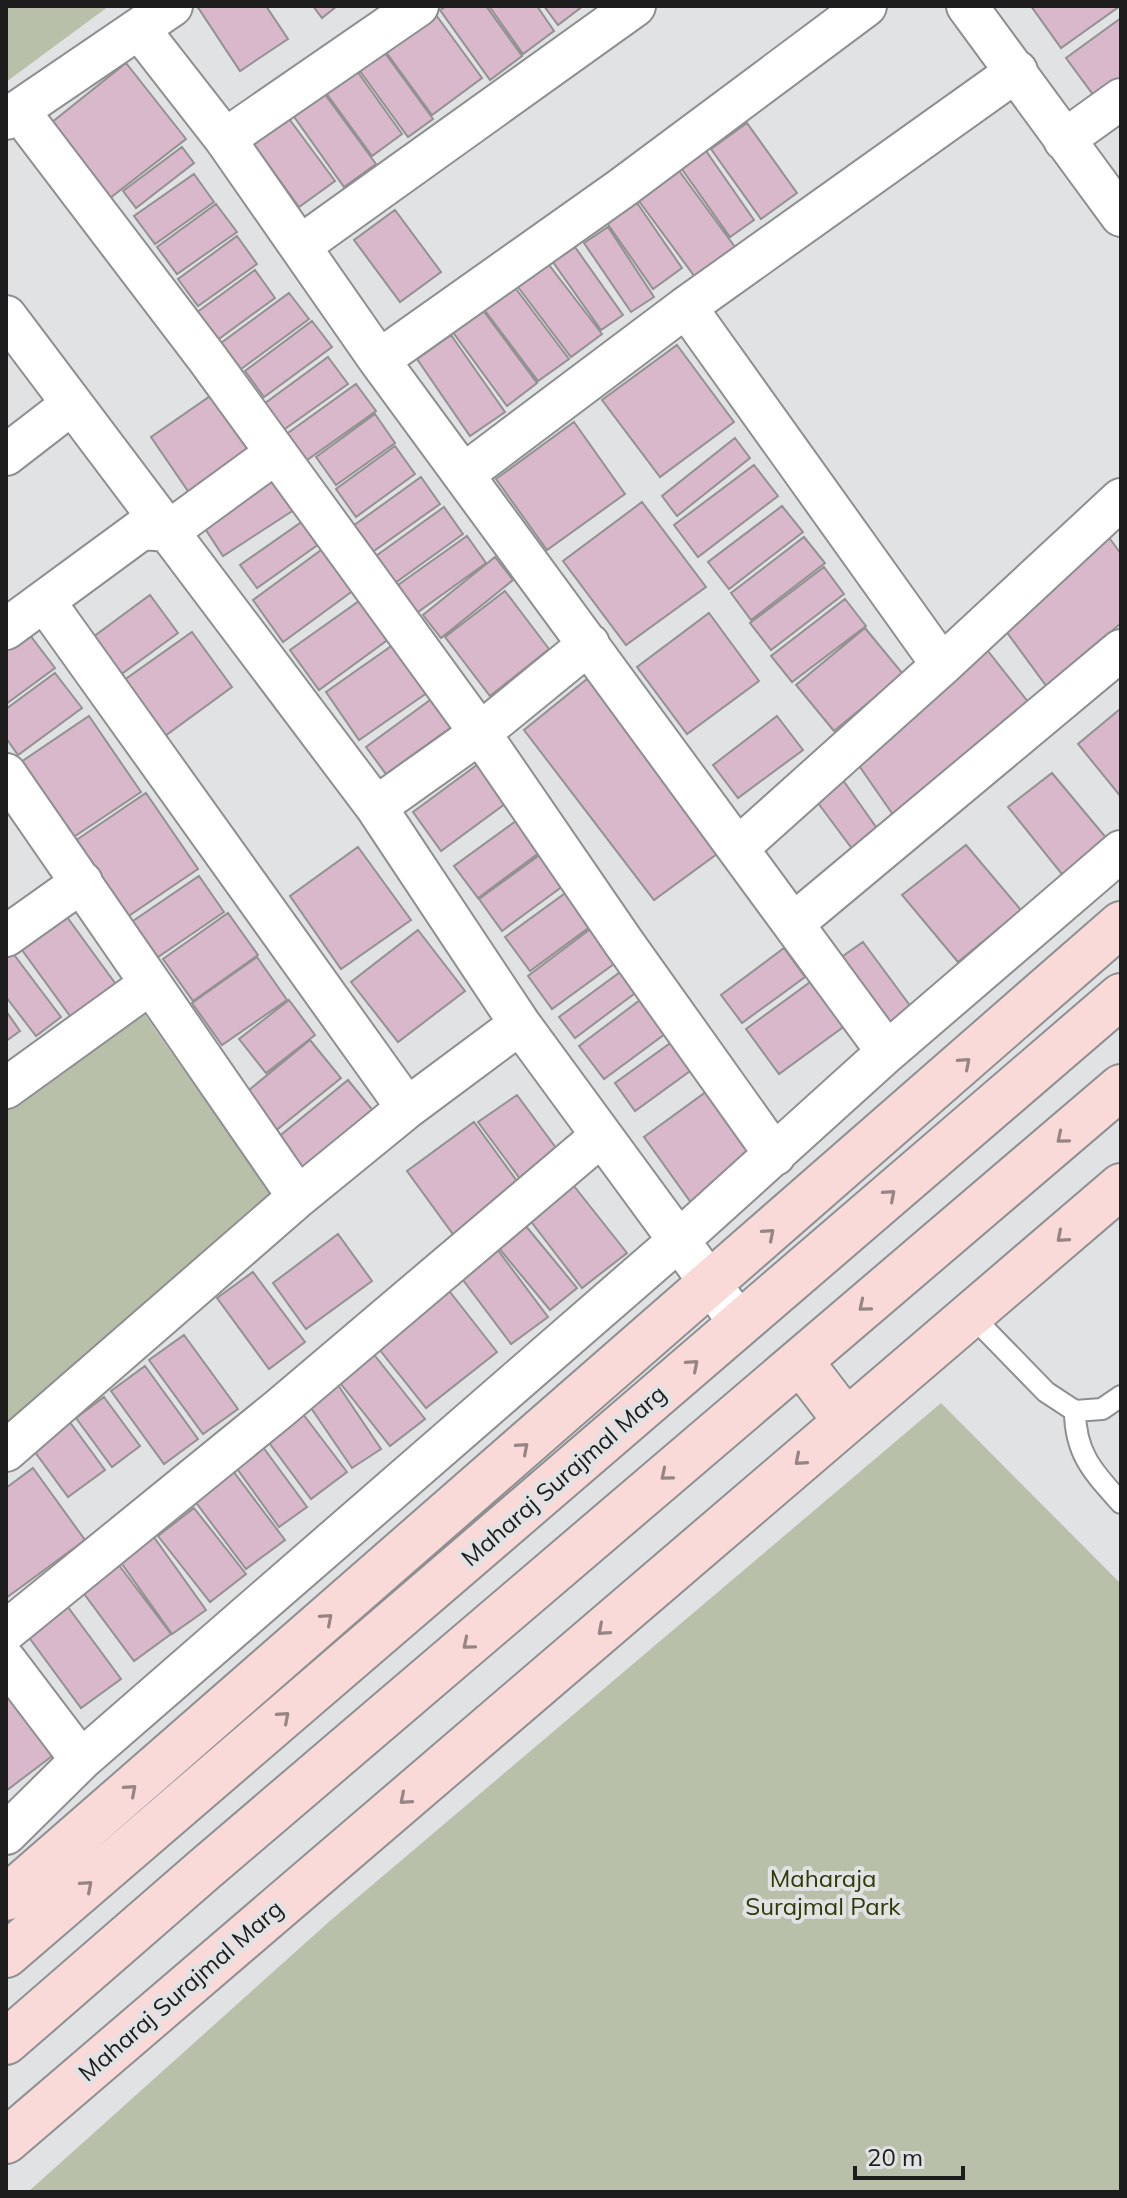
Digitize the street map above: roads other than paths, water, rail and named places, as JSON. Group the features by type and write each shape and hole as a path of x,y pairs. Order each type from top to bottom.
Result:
{"main road":[{"path":"39,1927 7,1897 1121,924"},
{"name":"Maharaj Surajmal Marg","path":"6,1955 1121,996"},
{"path":"6,2042 1121,1087"},
{"name":"Maharaj Surajmal Marg","path":"6,2141 1121,1186"},
{"path":"800,1361 846,1421"}],"street":[{"path":"172,6 12,115 276,453 480,733 775,1155"},
{"path":"225,139 418,6"},
{"path":"300,246 635,6"},
{"path":"379,360 622,188 866,6"},
{"path":"967,6 1121,216"},
{"path":"140,30 225,139 379,360 887,1052"},
{"path":"464,474 686,307 1017,71"},
{"path":"1064,140 1121,99"},
{"path":"686,307 942,665"},
{"path":"6,316 376,807 520,1024 740,1324"},
{"path":"6,455 72,404"},
{"path":"6,629 142,529 169,531 276,453"},
{"path":"739,847 1121,499"},
{"path":"45,602 407,1108"},
{"path":"376,807 480,733 589,644"},
{"path":"794,923 1121,650"},
{"path":"7,777 298,1197"},
{"path":"6,1834 81,1760 678,1241 887,1052 1121,851"},
{"path":"6,936 82,882"},
{"path":"6,1088 150,984"},
{"path":"6,1451 298,1197 407,1108 520,1024"},
{"path":"6,1631 279,1409 601,1136"},
{"path":"6,1661 81,1760"}],"lane":[{"path":"971,1315 1046,1392 1075,1411 1102,1409 1121,1396"},
{"path":"1075,1411 1075,1429 1087,1465 1121,1503"}],"park label":[{"name":"Maharaja Surajmal Park","path":"823,1893"}]}
